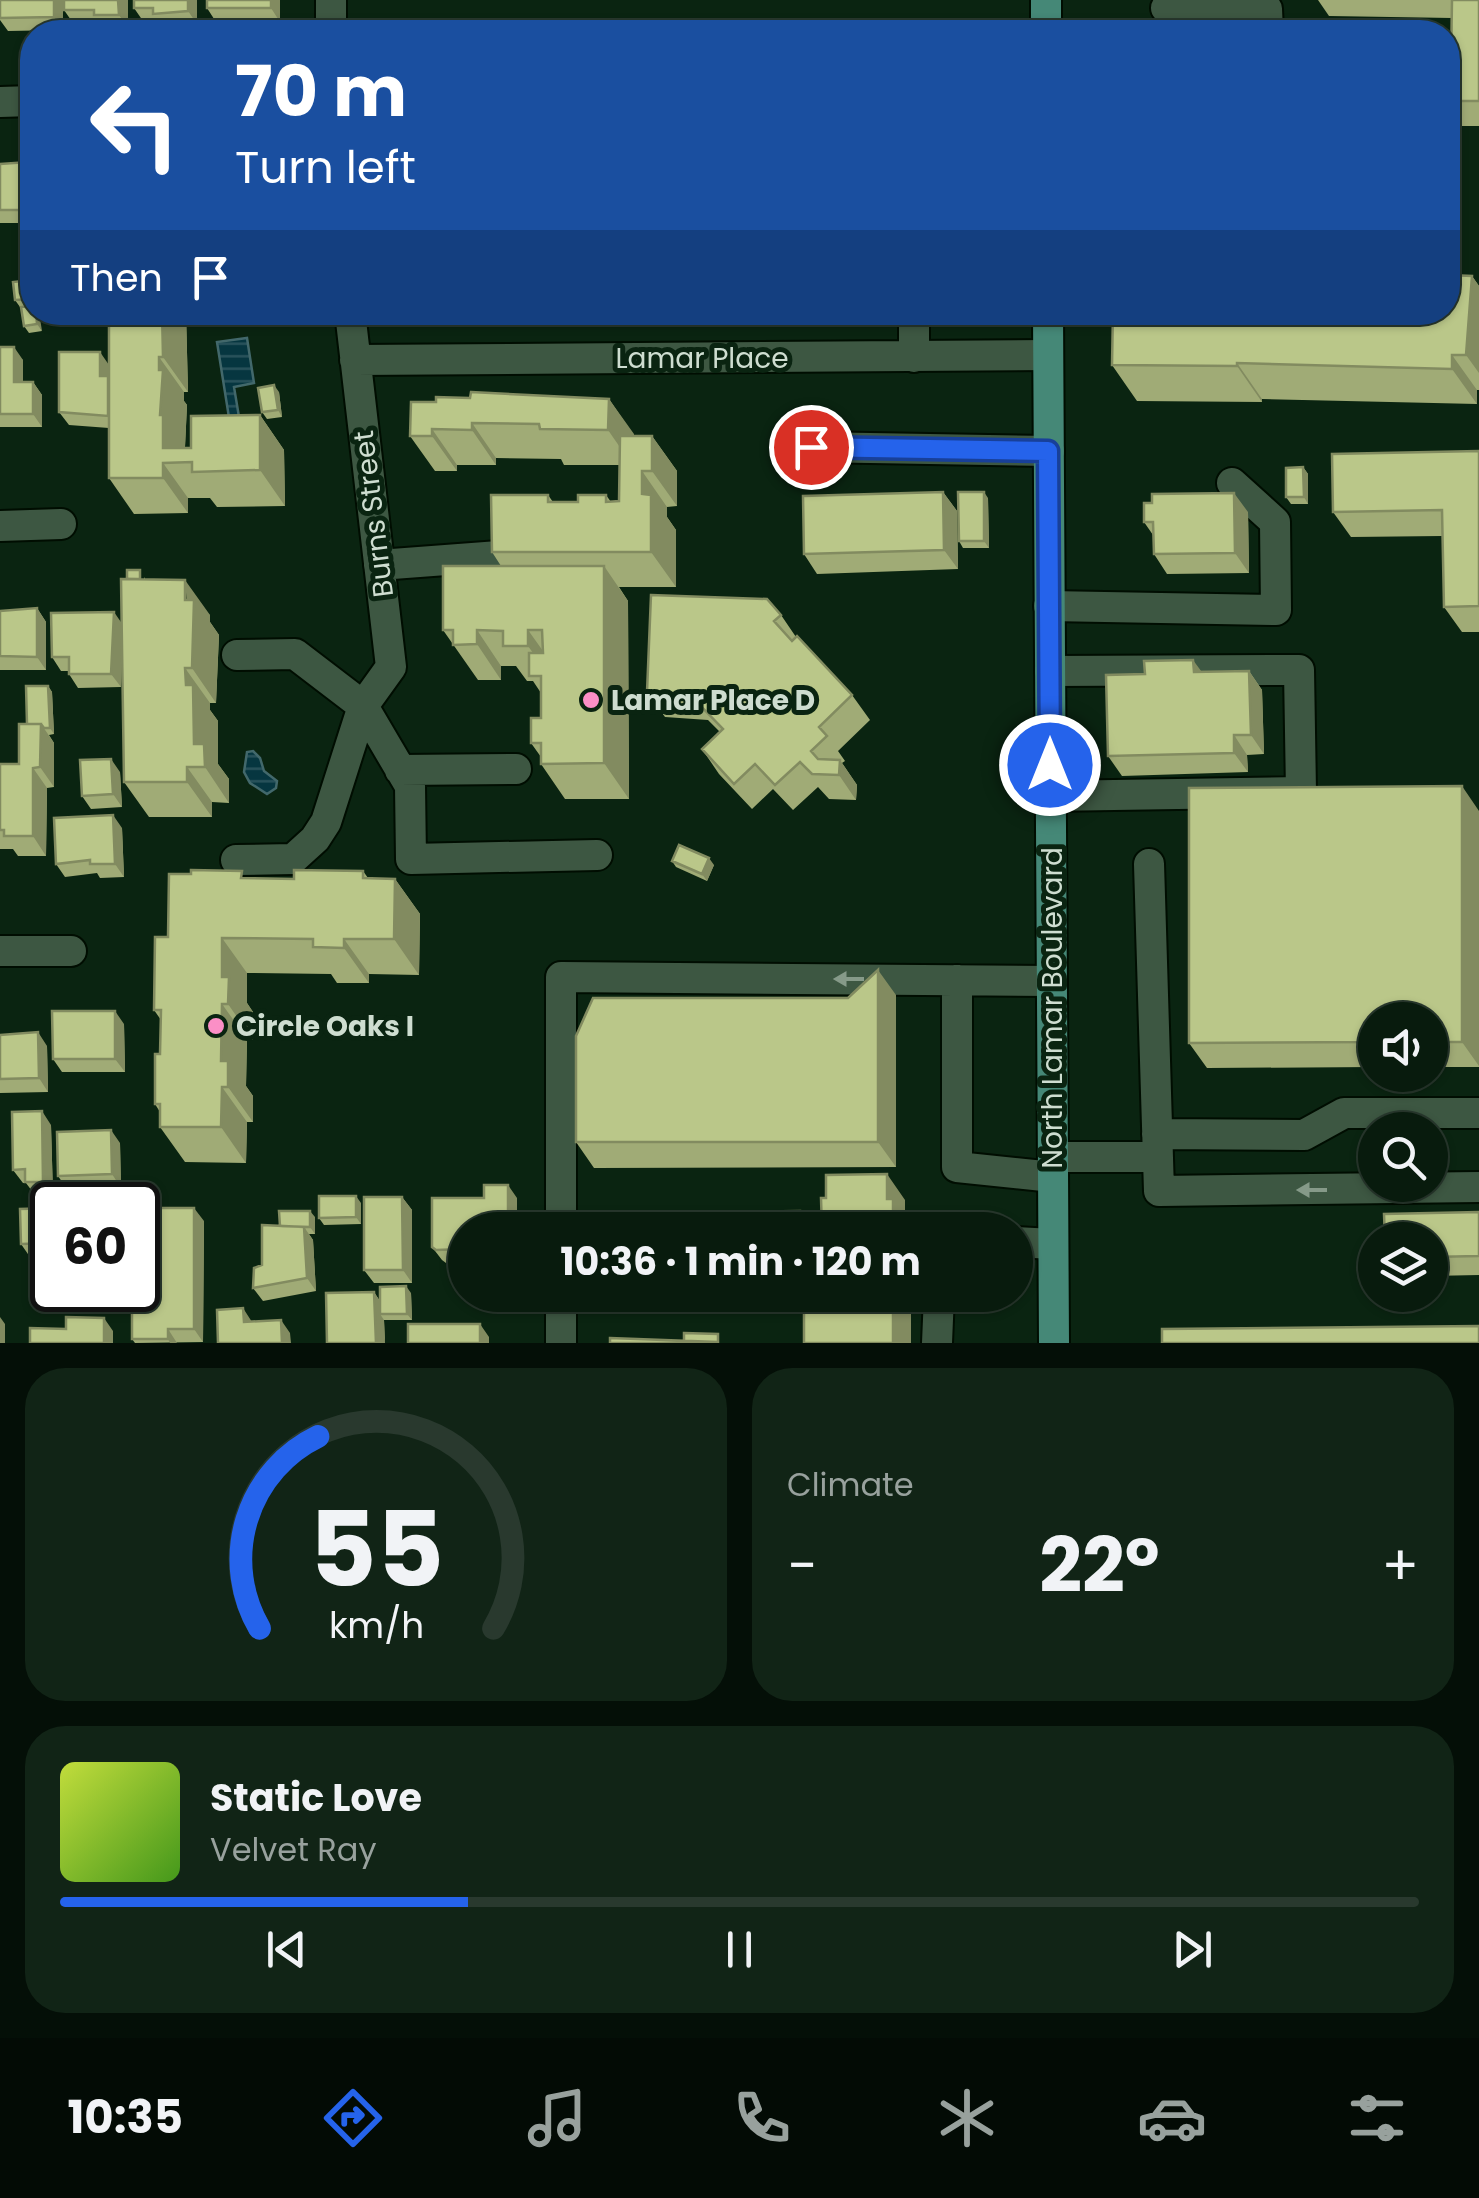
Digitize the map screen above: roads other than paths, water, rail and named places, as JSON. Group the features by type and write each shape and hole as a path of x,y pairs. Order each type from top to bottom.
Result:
{"main road":[{"name":"North Lamar Boulevard","path":"1048,325 1054,1343"}],"street":[{"path":"1166,8 1268,10 1268,20"},
{"name":"Burns Street","path":"236,860 293,859 315,839 326,822 363,706 390,667 352,325"},
{"path":"914,325 914,356"},
{"name":"Lamar Place","path":"356,360 1048,356"},
{"path":"811,447 1048,451"},
{"path":"1049,606 1276,610 1275,522 1232,483"},
{"path":"0,526 61,524"},
{"path":"379,565 500,556"},
{"path":"237,654 296,654 363,706 410,786 411,859 597,855"},
{"path":"1050,672 1299,670 1301,792 1050,796"},
{"path":"400,770 516,769"},
{"path":"1149,864 1160,1191 1479,1187"},
{"path":"0,951 72,951"},
{"path":"561,1212 561,978 1052,980"},
{"path":"957,980 957,1167 1053,1167 1158,1146 1304,1135 1344,1113 1479,1113"},
{"path":"1033,1243 1053,1244"},
{"path":"561,1312 561,1343"},
{"path":"937,1343 938,1312"}],"water":[{"path":"247,338 254,383 234,387 240,423 230,424 217,342"},
{"path":"253,751 264,771 277,781 276,788 267,794 250,783 244,772 247,752"}],"place":[{"name":"Lamar Place D","path":"591,700"},
{"name":"Circle Oaks I","path":"216,1026"}]}
